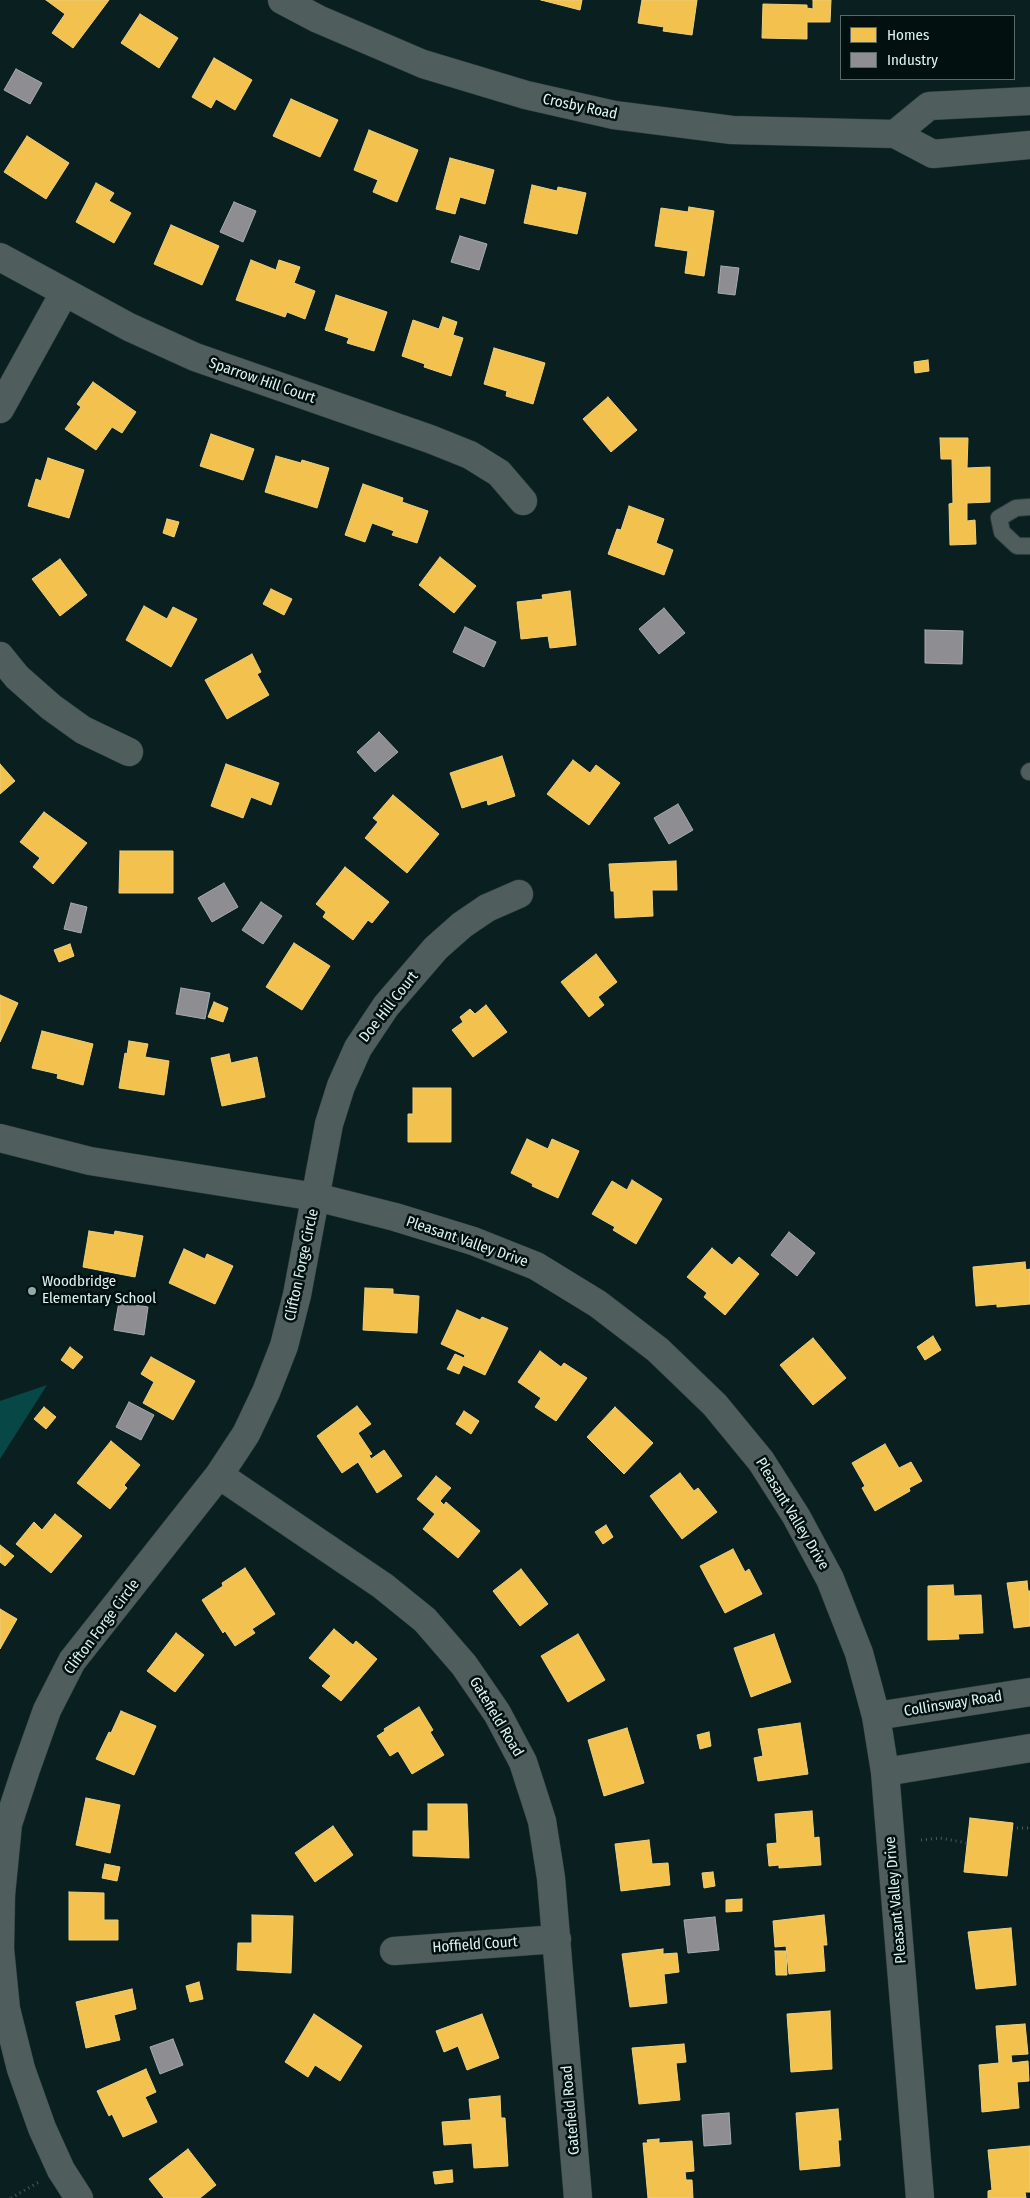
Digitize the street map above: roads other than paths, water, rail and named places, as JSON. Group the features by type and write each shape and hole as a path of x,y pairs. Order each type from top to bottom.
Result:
{"street":[{"name":"Crosby Road","path":"282,0 318,19 423,64 526,95 614,115 732,130 895,134 933,154 1030,145"},
{"path":"895,134 929,106 1030,101"},
{"name":"Sparrow Hill Court","path":"0,257 129,327 195,357 430,439 470,455 498,473 523,500"},
{"path":"0,409 64,293"},
{"path":"0,656 17,677 51,707 82,730 129,752"},
{"name":"Doe Hill Court","path":"316,1197 329,1124 341,1086 358,1048 386,1006 436,948 462,925 487,908 519,894"},
{"name":"Pleasant Valley Drive","path":"0,1138 90,1161 316,1197 395,1217 473,1241 536,1266 598,1304 658,1350 721,1412 762,1461 796,1516 830,1579 859,1653 876,1716 885,1772 920,2198"},
{"name":"Clifton Forge Circle","path":"79,2198 61,2170 42,2128 21,2070 6,2009 0,1949 1,1895 8,1824 47,1710 72,1661 219,1475 246,1434 266,1392 284,1346 297,1295 316,1197"},
{"name":"Gatefield Road","path":"219,1475 383,1586 425,1620 464,1665 497,1713 522,1762 542,1822 551,1878 578,2198"},
{"name":"Collinsway Road","path":"876,1716 1030,1692"},
{"path":"885,1772 1030,1748"},
{"name":"Hoffield Court","path":"394,1951 557,1939"}],"lane":[{"path":"1030,507 1016,508 999,518 1002,532 1017,546 1030,546"}],"place":[{"name":"Woodbridge Elementary School","path":"32,1291"}]}
